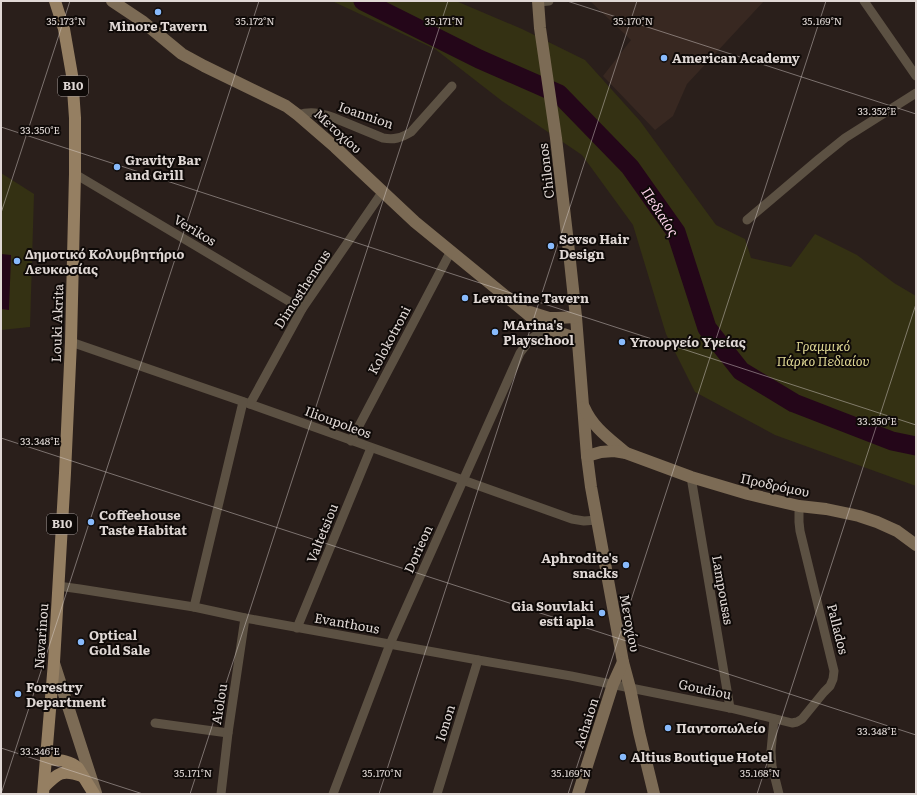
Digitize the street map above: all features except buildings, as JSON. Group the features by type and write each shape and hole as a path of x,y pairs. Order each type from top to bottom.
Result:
{"main road":[{"name":"Louki Akrita","path":"55,1 64,29 72,76 75,118 71,342 58,581"},
{"name":"Navarinou","path":"44,791 54,662 58,581"},
{"path":"46,759 72,763 78,768 95,794"},
{"path":"44,791 55,776 60,773 71,773 82,776"}],"street":[{"name":"Μετοχίου","path":"112,1 142,21 182,54 286,106 335,146 415,222 542,325 577,338"},
{"name":"Chilonos","path":"542,1 540,28 556,138 570,252 577,338"},
{"path":"864,1 916,76"},
{"name":"Ioannion","path":"298,115 307,112 323,114 383,138 398,138 411,132 452,86"},
{"path":"747,220 845,138 916,93"},
{"name":"Verikos","path":"75,174 302,308"},
{"name":"Dimosthenous","path":"194,607 246,403 302,308 383,192"},
{"name":"Kolokotroni","path":"351,440 451,251"},
{"name":"Μετοχίου","path":"525,311 549,318 576,317"},
{"name":"Dorieon","path":"333,794 390,644 520,353 538,333 550,329"},
{"path":"577,338 582,402"},
{"name":"Ilioupoleos","path":"71,342 572,519 584,521 596,520"},
{"name":"Μετοχίου","path":"582,402 587,456 596,520 623,662 654,794"},
{"name":"Προδρόμου","path":"582,402 588,417 626,453"},
{"name":"Valtetsiou","path":"297,628 371,448"},
{"name":"Προδρόμου","path":"587,456 601,452 614,451 626,453 691,477 748,494 799,506 826,509 859,516 897,531 916,545"},
{"name":"Lampousas","path":"691,477 730,708"},
{"name":"Pallados","path":"774,719 792,723 802,719 830,686 834,671 798,522 799,506"},
{"name":"Evanthous","path":"58,581 80,589 194,607 297,628 571,676 630,688"},
{"name":"Aiolou","path":"221,794 228,733 246,618"},
{"name":"Ionon","path":"437,794 478,660"},
{"path":"54,662 95,794"},
{"name":"Achaion","path":"578,794 613,684 623,662"},
{"name":"Goudiou","path":"630,688 730,708 774,719"},
{"path":"774,719 770,751 779,794"},
{"path":"155,723 228,733"}],"shaded area":[{"name":"American Academy","path":"590,1 764,1 687,84 673,116 655,130 603,76 631,40"},
{"path":"1,254 11,255 9,310 1,309"}],"green space":[{"name":"Γραμμικό Πάρκο Πεδιαίου","path":"332,1 456,1 522,29 585,60 640,121 716,225 745,239 751,258 791,267 815,234 857,255 894,283 916,296 916,486 775,435 695,392 666,334 633,225 582,155 502,101 435,49"},
{"name":"Δημοτικό Κολυμβητήριο Λευκωσίας","path":"1,173 34,194 30,327 1,330"}],"waterway":[{"name":"Πεδιαίος","path":"363,1 479,59 559,94 630,167 676,232 707,328 741,371 794,403 892,441 916,446"}],"place":[{"name":"Minore Tavern","path":"158,12"},
{"name":"American Academy","path":"664,58"},
{"name":"Gravity Bar and Grill","path":"117,167"},
{"name":"Sevso Hair Design","path":"551,246"},
{"name":"Δημοτικό Κολυμβητήριο Λευκωσίας","path":"17,261"},
{"name":"Levantine Tavern","path":"465,298"},
{"name":"MArina's Playschool","path":"495,332"},
{"name":"Υπουργείο Υγείας","path":"622,342"},
{"name":"Coffeehouse Taste Habitat","path":"91,522"},
{"name":"Aphrodite's snacks","path":"626,565"},
{"name":"Gia Souvlaki esti apla","path":"602,613"},
{"name":"Optical Gold Sale","path":"81,642"},
{"name":"Forestry Department","path":"18,694"},
{"name":"Παντοπωλείο","path":"668,728"},
{"name":"Altius Boutique Hotel","path":"623,757"}]}
